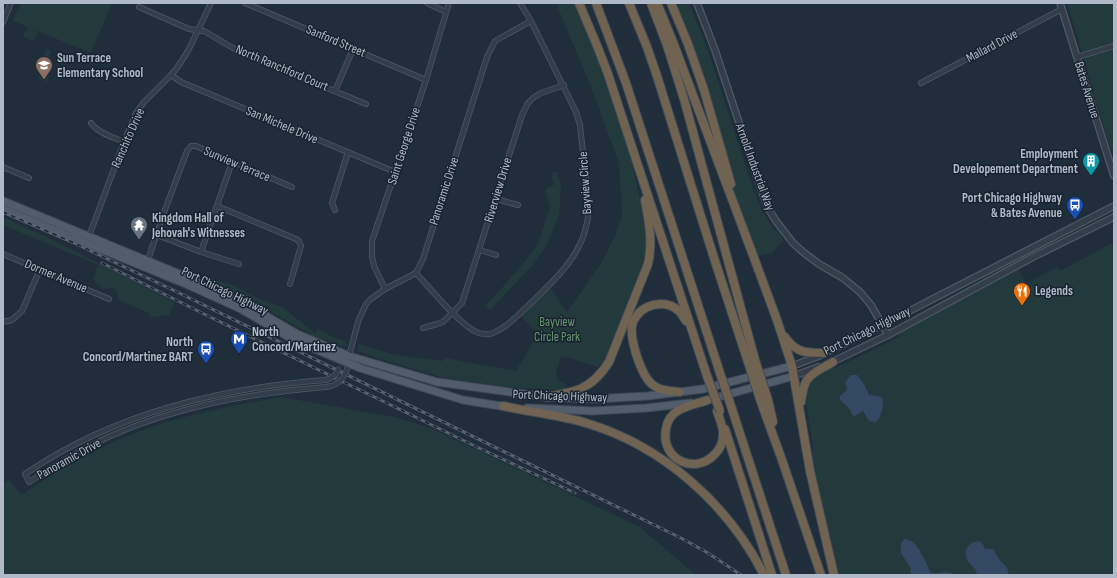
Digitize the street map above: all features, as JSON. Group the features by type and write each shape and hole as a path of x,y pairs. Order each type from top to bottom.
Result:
{"highway":[{"path":"579,3 603,61 629,136 707,376 711,398 718,411 772,575"},
{"path":"596,3 626,83 786,575"},
{"path":"629,3 657,76 711,251 751,361 820,575"},
{"path":"651,3 667,45 684,99 751,361"},
{"path":"657,3 678,54 717,162 750,247 792,366 810,471 834,575"},
{"path":"671,3 688,44 715,123 721,150 750,247"},
{"path":"546,397 579,390 600,376 614,352 648,264 651,245 650,223 629,136"},
{"path":"679,392 667,391 654,386 645,376 632,338 631,330 633,323 637,316 647,307 666,304 678,311 683,316 695,340"},
{"path":"777,320 789,344 800,351 824,353"},
{"path":"800,410 803,391 807,380 833,362"},
{"path":"711,398 679,410 669,420 665,435 668,450 685,463 698,464 710,459 722,445 723,432 718,411"},
{"path":"503,406 586,423 602,428 632,442 659,458 697,487 722,512 744,541 764,575"}],"main road":[{"name":"Port Chicago Highway","path":"3,201 146,264 189,278 244,303 360,368 463,400 503,406 593,411 682,404 711,398 794,376"},
{"name":"Port Chicago Highway","path":"3,209 88,239"},
{"name":"Port Chicago Highway","path":"347,360 437,382 546,397 594,399 648,396 703,389 792,366"}],"street":[{"path":"3,22 11,3"},
{"name":"Ranchito Drive","path":"88,239 136,113 144,102 171,75 188,51 211,3"},
{"name":"Sanford Street","path":"246,3 426,80"},
{"path":"427,3 446,12"},
{"name":"Saint George Drive","path":"385,289 374,266 372,241 426,80 449,3"},
{"name":"Bayview Circle","path":"416,272 452,312 471,330 480,334 492,334 519,314 563,270 577,250 585,232 589,209 580,125 564,85 520,3"},
{"name":"Arnold Industrial Way","path":"697,3 715,50 758,183 768,208 793,243 819,264 843,278 860,292 871,305 888,335"},
{"name":"Bates Avenue","path":"1061,6 1114,176"},
{"name":"Mallard Drive","path":"921,83 1061,6"},
{"name":"North Ranchford Court","path":"139,7 189,29 204,31 233,48 261,61 366,104"},
{"name":"Panoramic Drive","path":"347,360 339,368 336,374 326,380 280,384 228,393 190,402 120,423 83,439 25,474 29,482 69,458 108,438 140,424 173,413 245,396 326,387 332,386 339,382 346,372 347,360 363,310 371,299 385,289 416,272 422,259 487,57 495,41 531,21"},
{"path":"1077,58 1114,46"},
{"path":"335,91 353,49"},
{"name":"San Michele Drive","path":"171,75 182,82 395,172"},
{"name":"Riverview Drive","path":"423,328 443,322 462,303 522,115 528,103 541,93 564,85"},
{"path":"91,123 99,131 124,142"},
{"name":"Sunview Terrace","path":"146,264 191,146 196,146 292,187"},
{"path":"335,210 332,202 348,152"},
{"path":"201,252 232,162"},
{"path":"3,167 29,178"},
{"path":"496,199 518,205"},
{"path":"217,206 296,239 299,242 301,246 290,284"},
{"name":"Port Chicago Highway","path":"792,366 824,353 882,325 1114,206"},
{"name":"Port Chicago Highway","path":"794,376 833,362 888,335 1033,257 1114,217"},
{"path":"157,234 201,252 239,264"},
{"path":"480,250 496,255"},
{"name":"Dormer Avenue","path":"3,254 109,299"},
{"path":"3,322 12,320 22,311 40,269"}],"green space":[{"path":"21,3 112,3 91,53 30,28 38,33 33,41 23,36 28,27 13,21"},
{"name":"Bayview Circle Park","path":"556,3 576,3 606,79 629,150 646,225 646,249 641,270 606,359 597,367 566,357 561,358 556,372 557,380 566,384 565,389 559,390 506,387 444,378 357,351 358,344 392,354 442,361 445,358 516,371 538,334 519,314 549,285 567,312 600,265 615,236 622,215 619,163 593,92"},
{"path":"671,3 689,3 709,53 753,189 762,210 774,230 776,229 784,240 772,253 754,257 721,151"},
{"path":"1067,3 1114,3 1114,149 1112,150 1104,130"},
{"path":"46,49 51,50 47,68 50,69 47,82 38,79"},
{"path":"553,172 557,172 561,187 559,215 548,243 532,266 490,310 486,305 518,270 537,246 550,208 545,189 554,185 551,175"},
{"path":"3,217 57,242 175,302 169,315 150,318 149,313 119,300 116,290 112,288 102,288 98,286 93,279 98,265 3,225"},
{"path":"1114,242 1114,575 837,575 812,465 813,446 806,402 806,392 812,381 826,371 899,337 897,331 1017,266 1026,284 1057,267 1060,271"},
{"path":"195,276 211,278 233,285 260,299 282,307 315,333 318,328 334,338 346,341 345,347 313,336 263,307 223,287"},
{"path":"281,397 396,417 433,429 640,527 696,575 3,575 3,484 9,479 21,495 54,473 112,443 135,433 207,411"}],"water":[{"path":"851,375 857,375 865,386 869,395 882,398 882,411 876,422 869,421 863,411 855,416 852,415 850,409 840,400 840,396 847,390 846,382"},
{"path":"904,539 909,540 917,547 930,572 948,572 955,575 910,575 911,569 901,553 901,544"},
{"path":"978,541 982,542 985,549 993,549 1000,561 1007,568 1009,575 977,575 975,568 967,560 966,550 969,545"}],"railway":[{"path":"3,212 72,242 173,290 681,538 708,553 741,575"},
{"path":"102,263 481,449 575,493"}],"place":[{"name":"Sun Terrace Elementary School","path":"44,80"},
{"name":"Employment Developement Department","path":"1091,176"},
{"name":"Port Chicago Highway & Bates Avenue","path":"1075,220"},
{"name":"Kingdom Hall of Jehovah's Witnesses","path":"139,240"},
{"name":"Legends","path":"1022,306"},
{"name":"North Concord/Martinez","path":"239,354"},
{"name":"North Concord/Martinez BART","path":"206,364"}]}
